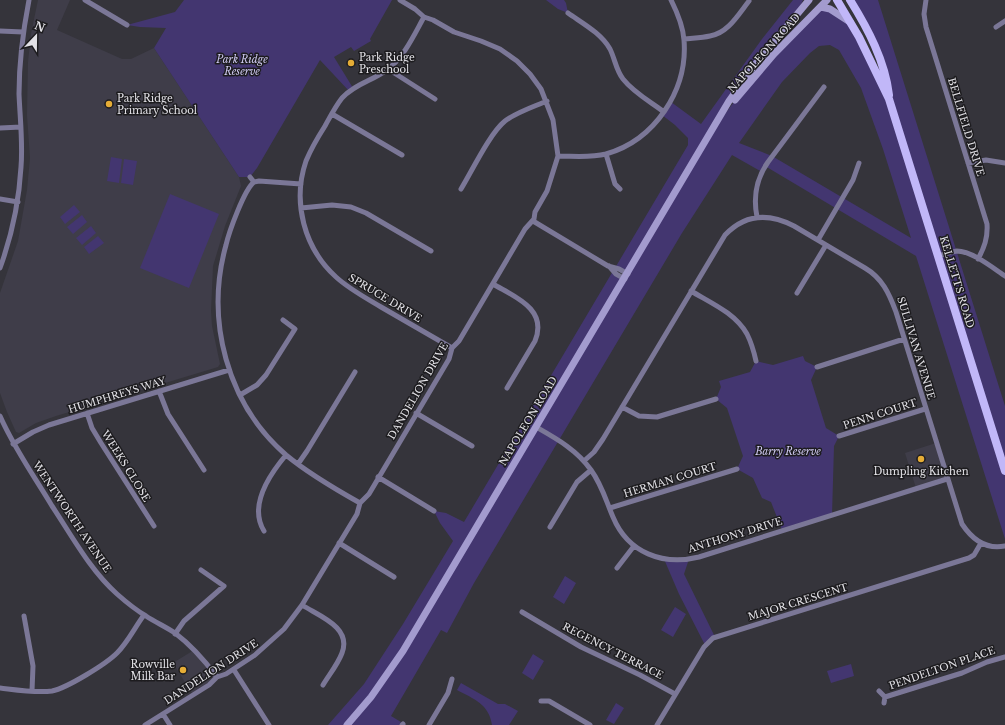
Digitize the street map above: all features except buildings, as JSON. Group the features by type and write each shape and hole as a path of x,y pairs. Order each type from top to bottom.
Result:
{"main road":[{"path":"797,14 803,0"},
{"name":"NAPOLEON ROAD","path":"347,725 370,697 403,651 547,407 744,80 809,0"},
{"name":"NAPOLEON ROAD","path":"718,122 774,54 827,0"},
{"name":"KELLETTS ROAD","path":"837,0 851,22 889,99"},
{"name":"KELLETTS ROAD","path":"851,0 878,55 886,81 889,99 1005,471"},
{"path":"821,7 830,9 851,22"}],"street":[{"path":"0,268 13,229 18,202 21,167 20,82 23,32 29,0"},
{"path":"85,0 128,24"},
{"name":"DANDELION DRIVE","path":"145,725 212,684 217,677 234,670 255,655 284,629 302,605 357,514 360,503 367,497 449,359 452,348 459,341 525,229 533,221 535,212 550,184 558,156 553,120 547,101 533,78 518,61 509,55 490,44 454,32 433,20 424,17 415,9 400,0"},
{"path":"558,156 582,157 606,154 621,148 649,130 664,112 675,95 683,66 684,39 678,16 671,0"},
{"name":"BELLFIELD DRIVE","path":"926,0 924,14 926,27 987,224 986,243 978,259"},
{"path":"684,39 710,36 722,32 732,23 749,1"},
{"path":"568,13 606,43 610,48 619,74 628,84 664,112"},
{"name":"SPRUCE DRIVE","path":"424,17 402,54 388,69 352,89 343,97 332,114 308,156 301,184 301,208 305,230 314,249 327,268 337,278 356,292 452,348"},
{"path":"996,27 1005,21"},
{"path":"0,31 23,32"},
{"path":"388,69 435,99"},
{"path":"757,217 755,194 762,172 824,87"},
{"path":"462,189 490,140 502,124 515,115 547,101"},
{"path":"332,114 402,155"},
{"path":"0,128 20,127"},
{"path":"606,154 615,184 620,189"},
{"path":"968,163 986,160 1005,163"},
{"path":"818,240 853,180 858,163"},
{"path":"250,177 254,182"},
{"path":"301,184 254,182 248,188 230,231 219,276 219,332 229,370 240,395 263,430 286,455 323,481 360,503"},
{"path":"0,199 18,202"},
{"path":"301,208 332,205 351,207 366,213 431,251"},
{"name":"SULLIVAN AVENUE","path":"584,461 598,446 725,235 741,223 757,217 783,220 869,270 882,283 890,296 962,524 972,538 981,543"},
{"path":"533,221 608,266 619,269 626,277"},
{"path":"797,293 826,245"},
{"path":"938,256 957,251 965,253 978,259 1005,276"},
{"path":"493,284 528,305 536,316 538,325 535,341 507,388"},
{"path":"691,291 725,311 737,321 747,334 756,361"},
{"path":"240,395 257,385 275,364 295,329 284,320"},
{"path":"817,367 904,339"},
{"name":"HUMPHREYS WAY","path":"14,444 42,428 229,370"},
{"path":"298,464 355,372"},
{"path":"159,391 168,414 204,470"},
{"path":"622,407 639,416 657,417 716,399"},
{"name":"PENN COURT","path":"839,436 925,409"},
{"name":"WEEKS CLOSE","path":"87,413 92,428 154,526"},
{"path":"416,413 472,446"},
{"name":"WENTWORTH AVENUE","path":"0,416 14,444 91,566 116,594 144,615 175,634 201,657 217,677"},
{"name":"ANTHONY DRIVE","path":"536,427 565,444 584,461 602,486 618,528 634,546 659,558 673,560 689,559 947,478"},
{"path":"264,531 258,514 262,493 269,476 286,455"},
{"name":"HERMAN COURT","path":"610,508 737,469"},
{"path":"550,527 577,482 591,470"},
{"path":"378,477 434,510"},
{"path":"339,543 394,577"},
{"path":"981,543 995,547 1005,546"},
{"name":"MAJOR CRESCENT","path":"657,725 706,644 716,637 969,558 974,555 981,543"},
{"path":"617,568 634,546"},
{"path":"175,634 184,621 224,586 201,570"},
{"path":"302,605 333,624 343,636 344,643 342,653 323,685"},
{"name":"REGENCY TERRACE","path":"522,612 588,650 675,694"},
{"path":"0,688 48,691 58,689 72,682 107,661 119,651 144,615"},
{"path":"24,616 33,666 32,691"},
{"name":"PENDELTON PLACE","path":"885,697 962,673 987,662 1005,657"},
{"path":"234,670 269,725"},
{"path":"429,725 448,693 452,679"},
{"name":"PENDELTON PLACE","path":"879,692 885,697"},
{"name":"PENDELTON PLACE","path":"884,704 885,697"},
{"path":"542,701 550,701 590,725"},
{"path":"163,714 170,725"}],"shaded area":[{"path":"38,0 70,0 57,30 122,59 131,59 154,48 239,177 241,186 225,226 213,266 211,311 212,326 220,364 218,367 56,416 36,423 19,433 16,432 0,393 0,293 18,241 27,190 30,158 27,115 28,62 31,34"},
{"path":"936,443 947,479 916,488 905,453"},
{"path":"194,650 217,677 193,695 173,663"}],"green space":[{"name":"Park Ridge Reserve","path":"184,0 392,0 370,39 371,41 354,51 351,47 334,57 353,88 349,91 320,60 257,168 250,177 239,177 154,48 166,28 127,25 175,12"},
{"path":"546,0 564,0 568,13 558,9"},
{"path":"793,0 803,0 797,14 754,66 721,119 743,90 821,7 851,22 888,86 851,0 878,0 1005,406 1005,539 916,256 765,166 762,172 732,155 682,233 474,583 447,633 441,630 391,716 401,722 399,725 328,725 364,684 403,624 453,541 440,523 434,511 446,513 464,522 613,271 625,279 628,275 615,268 688,145 688,138 662,115 671,102 701,124 762,39","holes":["830,45 839,50 861,88 883,149 911,238 772,156 739,143 782,82 810,53 819,46"]},
{"path":"111,157 122,159 119,183 107,181"},
{"path":"124,159 137,161 133,185 121,183"},
{"path":"170,194 219,214 189,288 140,268"},
{"path":"74,205 80,212 65,224 60,217"},
{"path":"82,215 87,222 73,234 67,227"},
{"path":"91,226 96,233 82,245 76,238"},
{"path":"98,236 104,243 89,254 84,247"},
{"name":"Barry Reserve","path":"803,356 805,361 817,367 811,380 826,428 839,436 834,446 832,515 782,530 771,502 762,498 753,478 737,469 743,456 727,408 716,399 721,387 719,381 750,372 756,361 773,365"},
{"path":"664,559 689,559 684,574 715,637 705,645 679,594"},
{"path":"565,576 576,583 564,604 553,597"},
{"path":"675,607 686,614 673,637 661,630"},
{"path":"533,654 544,661 533,680 522,673"},
{"path":"851,664 854,676 831,683 827,671"},
{"path":"461,683 498,704 505,704 518,711 509,725 492,725 488,712 480,703 457,690"},
{"path":"616,703 624,708 614,724 606,720"}],"place":[{"name":"Park Ridge Preschool","path":"351,63"},
{"name":"Park Ridge Primary School","path":"109,104"},
{"name":"Dumpling Kitchen","path":"921,459"},
{"name":"Rowville Milk Bar","path":"183,670"}]}
